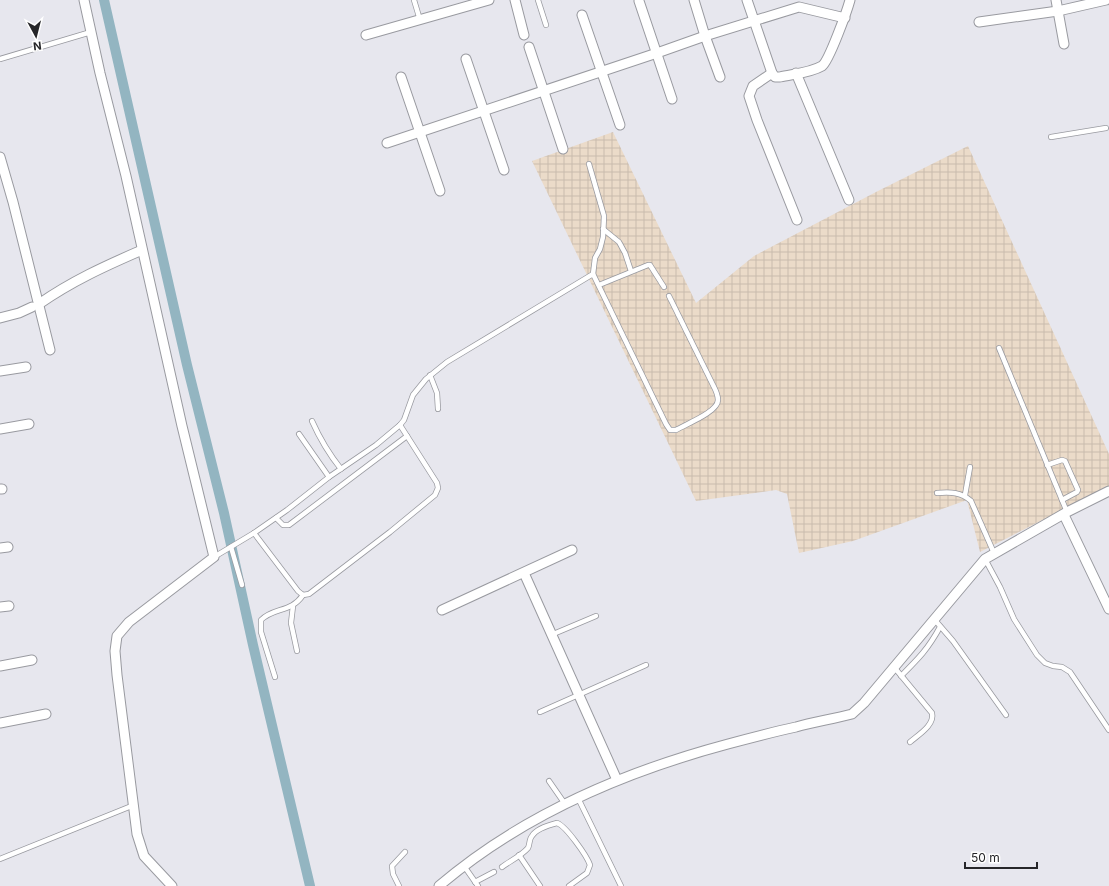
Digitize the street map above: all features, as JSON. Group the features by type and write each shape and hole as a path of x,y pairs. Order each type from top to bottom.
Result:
{"street":[{"path":"84,0 142,250 216,555 129,622 117,636 115,651 137,834 144,856 172,886"},
{"path":"366,35 489,0"},
{"path":"515,0 524,35"},
{"path":"694,0 720,77"},
{"path":"747,0 772,73 775,77 814,70 824,64 845,18 850,0"},
{"path":"1056,0 1064,44"},
{"path":"979,22 1058,11 1106,0"},
{"path":"638,1 672,99"},
{"path":"387,143 705,36 755,21 800,4 845,18"},
{"path":"582,15 620,126"},
{"path":"529,47 563,149"},
{"path":"466,59 504,170"},
{"path":"772,73 753,86 749,96 757,120 798,220"},
{"path":"796,73 849,200"},
{"path":"401,77 440,191"},
{"path":"0,158 13,202 36,306 50,350"},
{"path":"0,318 19,313 36,306 61,289 94,271 142,250"},
{"path":"0,371 26,367"},
{"path":"0,429 29,424"},
{"path":"439,886 508,834 565,804 617,780 726,744 852,714 864,703 985,558 1109,491"},
{"path":"1065,514 1109,609"},
{"path":"442,610 572,550"},
{"path":"524,572 617,780"},
{"path":"0,666 32,660"},
{"path":"0,723 46,714"}],"lane":[{"path":"414,0 420,20"},
{"path":"538,0 546,25"},
{"path":"0,59 91,32"},
{"path":"1052,136 1106,128"},
{"path":"590,164 604,216 600,249 595,258 593,274 666,424 670,430 676,430 711,411 717,405 718,400 713,385 669,296"},
{"path":"603,229 619,242 625,253 631,271"},
{"path":"599,285 631,271 650,265 664,288"},
{"path":"216,555 254,533 276,518 329,477 376,445 400,425 404,420 413,395 426,378 447,362 593,274"},
{"path":"999,348 1062,500 1065,514"},
{"path":"430,375 437,393 438,409"},
{"path":"312,421 329,454 341,469"},
{"path":"275,678 261,632 261,620 265,616 293,606 303,595 309,594 390,532 435,495 438,488 437,483 400,425"},
{"path":"299,434 329,477"},
{"path":"276,518 283,525 289,525 407,436"},
{"path":"1047,465 1062,460 1065,461 1077,485 1077,492 1062,500"},
{"path":"965,495 970,467"},
{"path":"938,494 952,492 965,495 971,501 994,553"},
{"path":"254,533 298,591 303,595"},
{"path":"228,548 242,585"},
{"path":"985,558 1000,586 1014,619 1037,655 1045,663 1062,667 1070,672 1109,730"},
{"path":"293,606 291,623 297,651"},
{"path":"551,635 596,616"},
{"path":"934,619 953,641 1006,715"},
{"path":"901,676 922,656 930,645 940,626"},
{"path":"540,712 646,665"},
{"path":"894,667 932,713 932,723 910,742"},
{"path":"549,781 565,804"},
{"path":"578,798 622,886"},
{"path":"0,859 134,805"},
{"path":"502,867 528,848 533,834 548,825 557,823 587,859 590,866 587,873 569,886"},
{"path":"399,886 393,874 392,866 404,852"},
{"path":"519,855 540,886"},
{"path":"464,866 477,884 494,872"}],"shaded area":[{"path":"613,132 696,303 754,256 968,146 1109,454 1109,486 980,552 967,500 853,541 799,553 787,494 776,490 696,501 532,161"}],"waterway":[{"path":"104,0 187,365 224,513 253,645 310,886"}]}
